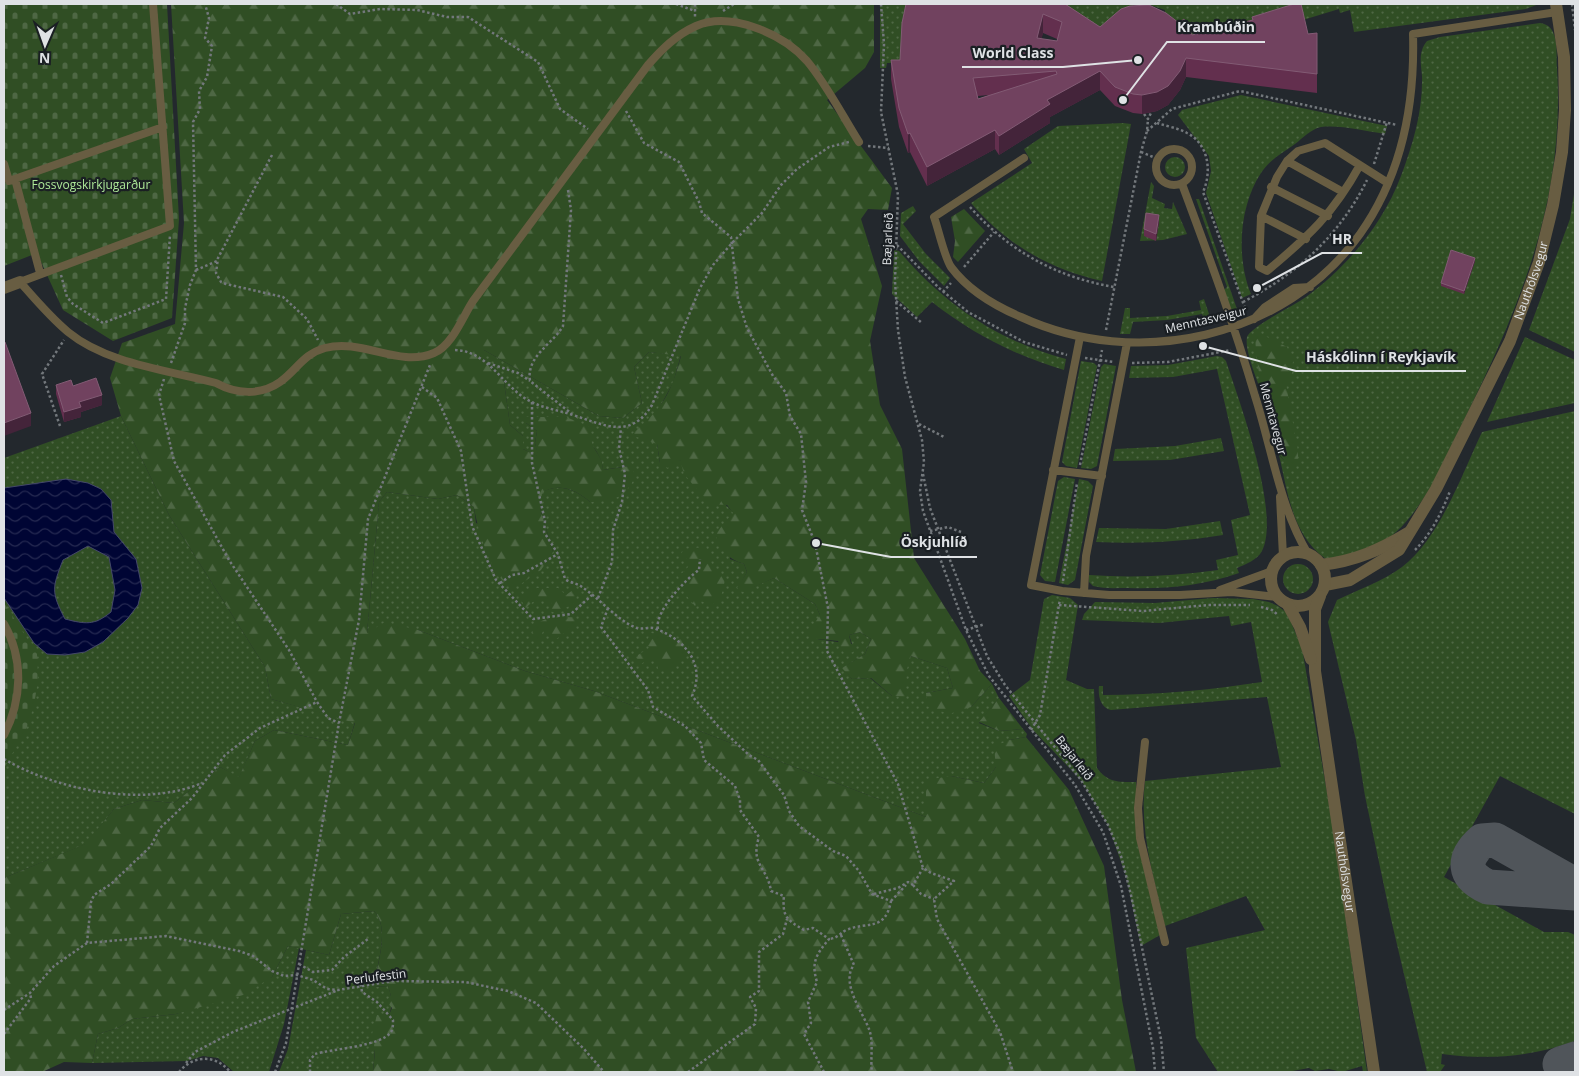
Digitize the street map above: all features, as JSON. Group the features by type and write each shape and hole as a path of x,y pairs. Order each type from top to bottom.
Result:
{"street":[{"name":"Nauthólsvegur","path":"1374,1072 1315,671 1315,609 1322,590 1350,580 1383,562 1399,550 1408,533 1421,517 1436,489 1510,341 1539,262 1553,205 1562,152 1565,110 1564,57 1557,8"},
{"path":"4,288 20,282"},
{"name":"Nauthólsvegur","path":"1321,565 1358,559 1382,549 1408,533"},
{"path":"1300,552 1308,554 1321,565 1325,578 1322,590 1306,605 1288,604 1277,596 1271,580 1272,571 1282,556 1300,552"},
{"name":"Nauthólsvegur","path":"1288,604 1300,627 1315,671"}],"lane":[{"path":"153,4 170,226 20,282 68,332 93,348 121,358 216,383 228,389 258,392 282,381 302,359 331,347 353,346 397,355 423,357 437,352 447,342 473,301 610,116 665,47 696,26 721,22 760,30 785,42 807,62 859,142"},
{"path":"1251,322 1265,307 1294,288 1310,287 1359,236 1373,215 1388,183 1406,126 1413,81 1413,34 1557,8"},
{"path":"4,164 9,180 15,179 163,127"},
{"path":"1360,165 1328,216 1306,239 1267,272 1264,272 1259,267 1261,216 1271,188 1287,161 1298,151 1325,143 1360,165 1388,183"},
{"path":"1173,148 1186,152 1190,157 1193,169 1191,175 1182,184 1169,185 1156,172 1158,159 1167,150 1173,148"},
{"name":"Menntasveigur","path":"1024,158 934,217 943,242 945,257 958,274 988,301 1053,330 1080,337 1128,343 1182,339 1251,322"},
{"path":"1287,161 1344,192"},
{"path":"15,179 40,273"},
{"name":"Menntavegur","path":"1182,184 1234,326 1260,412 1280,490 1308,554"},
{"path":"1271,188 1328,216"},
{"path":"1261,216 1306,239"},
{"path":"1080,337 1030,585 1062,591 1141,596 1213,592 1277,596"},
{"path":"1084,593 1086,556 1128,343"},
{"path":"1053,470 1102,476"},
{"name":"Menntavegur","path":"1280,490 1282,556"},
{"path":"1213,592 1272,571"},
{"path":"4,624 17,658 18,682 16,701 4,735"},
{"path":"1145,742 1138,808 1140,838 1165,942"}],"path":[{"path":"205,4 209,18 205,38 212,46 207,77 199,91 200,109 193,122 196,270 190,285 185,308 185,323 159,395 174,461 229,560 289,650 317,702 328,718 339,723"},
{"path":"336,4 350,14 380,9 417,10 447,18 468,17 538,62 560,109 590,130"},
{"path":"676,4 695,11"},
{"name":"Bæjarleið","path":"881,4 884,44 881,112 898,195 895,301 905,377 924,451 921,501 966,630 989,676 1084,799 1103,832 1115,864 1153,1048 1155,1072"},
{"path":"1572,4 1575,30"},
{"path":"1147,131 1172,109 1240,91 1406,126"},
{"path":"610,116 624,107 644,143 679,162 699,202 702,213 731,237 738,299 748,328 773,376 786,392 790,416 801,434 806,482 802,510 816,543 828,608 827,651 898,784 923,868 954,882 934,899"},
{"path":"1031,730 1040,716 1062,591 1078,473 1141,152 1151,113"},
{"path":"1144,114 1148,119"},
{"path":"1157,123 1187,133 1204,150 1208,166 1208,176 1203,192 1251,322"},
{"path":"486,362 522,396 544,408 573,415 608,427 621,428 641,419 652,405 700,288 713,265 762,213 781,185 813,156 829,147 845,142 859,142 872,147 889,148"},
{"path":"1141,152 1158,159"},
{"path":"272,155 217,261 215,272 221,282 283,297 307,319 318,340 331,347"},
{"path":"530,381 529,372 534,358 558,335 566,316 566,267 571,210 568,190 563,181"},
{"path":"970,207 994,232 1013,248 1046,267 1079,280 1114,287"},
{"path":"58,267 67,296 72,304 97,322 111,321 166,299 170,226"},
{"path":"943,292 994,232"},
{"path":"196,270 217,261"},
{"path":"895,301 922,323"},
{"path":"60,426 42,374 68,332"},
{"path":"437,352 465,350 486,362 511,370 530,381 573,415"},
{"path":"275,1072 286,1043 339,723 359,620 368,519 401,432 430,365 429,361 423,357"},
{"path":"422,387 437,398 461,452 472,526 499,583 533,619 571,614 592,595"},
{"path":"532,402 532,463 545,521 544,532 558,554 565,579 581,586 598,598 619,618 638,629 655,628 682,644 698,668 698,685 692,696 718,726 749,755 758,760 784,795 789,811 799,826 833,851 846,856 859,871 872,894 891,901"},
{"path":"918,424 944,437"},
{"path":"598,598 612,562 613,530 622,502 625,474 618,448 621,428"},
{"name":"Bæjarleið","path":"923,473 928,500 974,628 999,676 1086,788 1108,825 1121,856 1161,1039 1164,1072"},
{"path":"930,531 948,527 961,532"},
{"path":"499,583 512,575 524,573 558,554"},
{"path":"658,630 659,618 675,593 687,579 699,570 700,559"},
{"path":"1059,605 1143,611 1208,605 1253,606 1272,610 1280,616"},
{"path":"608,607 601,627 648,690 653,707 685,726 701,742 704,760 735,786 740,800 740,810 759,837 754,850 758,864 768,876 771,891 784,896 783,910 787,919 804,930 814,928 829,939 837,938 846,930 876,925 889,913 891,901 908,882"},
{"path":"966,630 985,624"},
{"path":"4,1010 30,993 54,966 86,942 91,902 94,895 111,884 151,846 160,828 192,798 225,755 260,728 317,702"},
{"path":"4,759 32,774 92,790 130,794 158,794 184,791 204,782"},
{"path":"913,885 923,868"},
{"path":"908,882 921,894 934,899"},
{"path":"872,894 898,888 908,882"},
{"path":"934,899 937,919 1000,1032 1014,1072"},
{"path":"688,1072 755,1024 756,1008 750,997 759,991 759,952 783,934 787,919"},
{"path":"841,935 854,965 849,970 849,980 857,1008 870,1030 872,1072"},
{"name":"Perlufestin","path":"86,942 166,936 188,939 239,951 252,956 272,971 284,976 297,975 313,980 327,989 338,990 392,981 465,982 508,990 536,1003 584,1049 604,1072"},
{"path":"299,964 313,972 332,970 344,957 368,939"},
{"path":"824,1072 804,1034 811,1023 808,1002 817,982 813,967 820,950 829,939"},
{"path":"310,1072 310,1060 315,1054 374,1042 392,1031 393,1020 377,1002 362,992 361,985"},
{"path":"180,1072 195,1052 242,1028 338,990"},
{"path":"4,1034 31,998 30,993"},
{"path":"186,1063 199,1059 211,1059 222,1064 230,1072"}],"green space":[{"name":"Fossvogskirkjugarður","path":"4,4 167,4 179,219 172,318 113,341 63,310 37,253 4,266"},
{"path":"171,4 874,4 874,52 865,68 827,100 892,188 888,210 868,209 861,219 882,286 870,341 880,405 902,449 914,558 965,639 980,671 992,684 971,707 949,714 927,706 926,693 953,688 947,668 911,656 907,669 905,697 892,696 871,678 852,679 842,668 865,654 871,639 860,632 849,635 853,652 845,655 838,641 817,639 809,632 820,615 815,604 774,578 743,592 737,588 747,572 744,564 725,553 715,534 733,513 727,505 710,504 684,474 680,460 668,468 660,463 657,444 631,435 651,416 664,400 673,381 681,356 649,352 634,367 642,403 623,418 599,416 484,350 484,359 504,382 510,425 523,436 523,449 538,456 535,443 537,431 526,423 526,417 566,417 590,427 592,442 601,459 603,470 629,466 636,475 628,489 618,497 606,501 590,502 573,491 561,488 554,488 542,493 540,508 553,552 541,570 518,586 506,583 495,570 481,536 474,507 457,495 438,499 387,492 379,502 367,633 385,622 418,630 525,671 594,691 926,817 926,780 951,776 984,783 996,767 994,747 1009,740 1026,737 1069,790 1104,866 1122,1000 1136,1072 373,1072 375,1051 372,1034 377,1015 389,1015 392,1008 386,1001 391,996 388,986 374,987 382,937 379,919 374,911 341,914 329,955 288,946 272,977 243,995 176,1014 132,1019 118,1028 98,1034 92,1063 64,1062 42,1072 4,1072 4,878 85,844 114,809 142,800 174,803 220,767 239,777 255,741 274,730 348,745 355,723 271,699 265,667 169,515 121,416 110,378 122,343 175,324 184,223"},
{"path":"880,4 910,4 901,63 887,63 886,68 880,68"},
{"path":"1047,4 1133,4 1132,22 1094,42"},
{"path":"1147,4 1539,4 1526,9 1354,32 1350,10 1340,13 1339,9 1192,54 1164,18 1165,10"},
{"path":"1540,23 1551,29 1556,41 1557,126 1551,181 1540,234 1504,335 1432,485 1405,523 1388,539 1368,550 1326,559 1306,538 1293,512 1279,455 1284,460 1261,378 1265,402 1250,360 1247,337 1264,322 1306,297 1336,272 1362,243 1384,211 1401,176 1416,127 1422,89 1421,53 1427,41 1440,37"},
{"path":"1241,95 1387,126 1385,134 1337,127 1317,128 1268,164 1254,186 1244,216 1242,232 1243,265 1251,294 1242,298 1206,193 1211,171 1209,156 1178,115 1182,110"},
{"path":"1131,124 1102,281 1064,270 1030,253 999,231 971,203 1032,163 1024,149 1058,126"},
{"path":"1175,157 1182,160 1185,167 1182,174 1175,177 1168,174 1165,167 1168,160"},
{"path":"1151,182 1154,186 1152,198 1165,204 1164,208 1172,209 1173,202 1187,234 1163,240 1140,241"},
{"path":"1575,188 1575,352 1529,330 1570,219"},
{"path":"1196,199 1199,199 1238,312 1230,309 1223,291 1227,287"},
{"path":"913,206 916,211 903,224 926,254 950,278 944,286 919,261 900,236 901,213"},
{"path":"964,209 985,231 958,262 953,257 955,241 951,217"},
{"path":"894,250 899,251 935,288 974,318 1018,342 1066,359 1064,370 1028,358 979,334 932,302 917,317 892,294"},
{"path":"1204,299 1210,317 1205,322 1202,314 1167,320 1133,322 1130,334 1120,334 1125,308 1130,308 1130,318 1167,316 1201,310 1199,301"},
{"path":"1256,334 1263,335 1287,347 1293,361 1292,373 1286,384 1298,451 1298,461 1291,466 1280,455 1267,415 1259,375"},
{"path":"1525,337 1575,360 1575,403 1487,422"},
{"path":"484,350 599,416 623,418 642,403 634,367 649,352 681,355 673,383 657,412 657,444 660,463 680,460 734,513 730,559 744,564 747,572 738,588 743,591 774,578 815,604 820,615 817,639 852,644 849,635 860,632 871,639 865,654 843,668 852,679 870,678 892,696 911,656 947,668 953,688 926,693 971,707 992,684 999,698 979,723 999,731 1023,729 1027,734 1026,737 1009,740 996,767 984,783 951,776 926,817 594,691 525,671 418,630 367,633 379,502 387,492 438,499 457,495 474,507 476,523 553,552 540,508 541,493 554,488 567,489 579,494 590,502 628,466 603,470 602,463 595,449 566,417 526,417 526,423 537,431 535,443 539,457 523,449 523,436 510,425 504,382 484,359"},
{"path":"1217,356 1222,357 1226,361 1256,457 1266,511 1266,534 1262,551 1254,559 1237,568 1239,573 1211,581 1184,586 1156,588 1101,588 1093,586 1089,582 1089,575 1154,576 1218,570 1216,560 1238,555 1231,520 1250,515 1217,369 1173,377 1129,378 1131,366 1168,365"},
{"path":"1081,361 1094,363 1097,366 1077,468 1066,466 1062,462"},
{"path":"1104,364 1116,366 1097,466 1091,469 1081,468 1101,367"},
{"path":"1575,411 1575,814 1500,776 1444,877 1544,932 1568,932 1575,935 1575,1041 1542,1051 1509,1056 1476,1057 1442,1054 1441,1064 1445,1065 1440,1072 1427,1072 1391,919 1365,796 1356,740 1328,622 1337,600 1395,572 1416,555 1439,523 1482,432"},
{"path":"121,416 169,515 265,667 271,699 355,722 348,745 274,730 255,741 239,778 220,767 174,803 142,800 114,809 86,844 4,878 4,458"},
{"path":"1221,438 1224,451 1170,460 1113,461 1115,449 1175,446"},
{"path":"1064,477 1075,479 1055,582 1045,581 1040,575 1058,481"},
{"path":"1079,479 1088,481 1093,486 1075,580 1068,585 1059,583"},
{"path":"1220,521 1223,535 1160,542 1096,542 1099,528 1166,529"},
{"path":"706,547 713,568 725,579 721,595 717,601 710,605 699,600 695,606 686,595 678,576 686,570 691,562 681,554 684,549"},
{"path":"1298,564 1309,568 1313,579 1309,590 1298,594 1287,590 1283,579 1287,568"},
{"path":"537,588 558,588 566,595 573,590 577,594 575,603 555,613 549,610 552,605 550,600 537,600 526,608 521,600 523,596"},
{"path":"1052,595 1070,598 1078,605 1066,680 1087,689 1094,689 1097,768 1105,777 1114,781 1136,782 1136,835 1160,935 1141,946 1126,876 1108,825 1081,780 1033,730 1009,696 1030,680 1044,599"},
{"path":"1213,598 1253,599 1278,606 1287,613 1302,648 1334,833 1367,1072 1363,1072 1362,1066 1342,1072 1329,1069 1315,1071 1309,1068 1287,1072 1218,1072 1196,1038 1186,948 1265,930 1246,896 1165,926 1152,872 1146,836 1144,818 1145,781 1281,767 1267,697 1111,710 1107,709 1100,701 1099,686 1103,686 1103,695 1123,695 1183,692 1262,682 1251,622 1231,626 1229,616 1159,623 1082,620 1084,614 1095,602 1155,603"},
{"path":"4,603 37,654 38,680 34,705 26,730 4,768"},
{"path":"574,617 577,624 570,627 555,640 551,641 548,635 549,630 544,629 539,641 532,636 537,624 542,621"},
{"path":"651,633 684,640 689,648 673,669 658,669 657,661 652,657 641,664 637,660 638,655 649,648 646,642"},
{"path":"999,698 1023,729 999,731 979,722"},
{"path":"374,911 379,919 382,937 374,987 388,986 391,1004 389,1015 378,1015 373,1072 279,1072 288,1049 306,950 329,955 341,914"},
{"path":"288,946 299,948 284,1024 269,1072 234,1072 218,1058 203,1056 187,1061 92,1063 98,1034 118,1028 132,1019 176,1014 272,977"}],"water":[{"path":"66,479 88,483 101,489 111,500 114,532 136,559 142,588 138,605 128,618 103,642 85,652 65,655 47,654 34,643 4,598 4,488","holes":["88,546 109,557 115,590 111,612 105,617 89,623 65,619 55,596 55,584 63,560"]}],"building":[{"path":"906,4 1065,4 1100,27 1121,9 1130,6 1149,5 1166,13 1179,23 1184,19 1192,35 1253,20 1252,17 1294,4 1301,4 1308,34 1317,33 1317,74 1186,58 1180,71 1168,86 1157,92 1142,95 1133,94 1115,87 1100,71 1047,100 1050,104 999,136 995,130 927,167 910,133 908,134 899,108 891,60 900,60 902,23","holes":["1043,14 1062,22 1057,41 1037,38","1056,71 1057,74 978,99 973,78"]},
{"path":"1146,213 1159,215 1156,234 1144,229"},
{"path":"1451,250 1475,258 1464,291 1441,283"},
{"path":"4,342 31,413 4,423"},
{"path":"96,378 102,395 79,402 81,407 64,412 56,385 71,380 73,386"}],"taxiway":[{"path":"1575,885 1495,840 1482,841 1471,854 1469,861 1468,867 1474,878 1488,887 1575,893"},
{"path":"1560,1064 1575,1059"}],"place":[{"name":"World Class","path":"1138,60"},
{"name":"Krambúðin","path":"1123,100"},
{"name":"HR","path":"1257,288"},
{"name":"Háskólinn í Reykjavík","path":"1203,346"},
{"name":"Öskjuhlíð","path":"816,543"}]}
